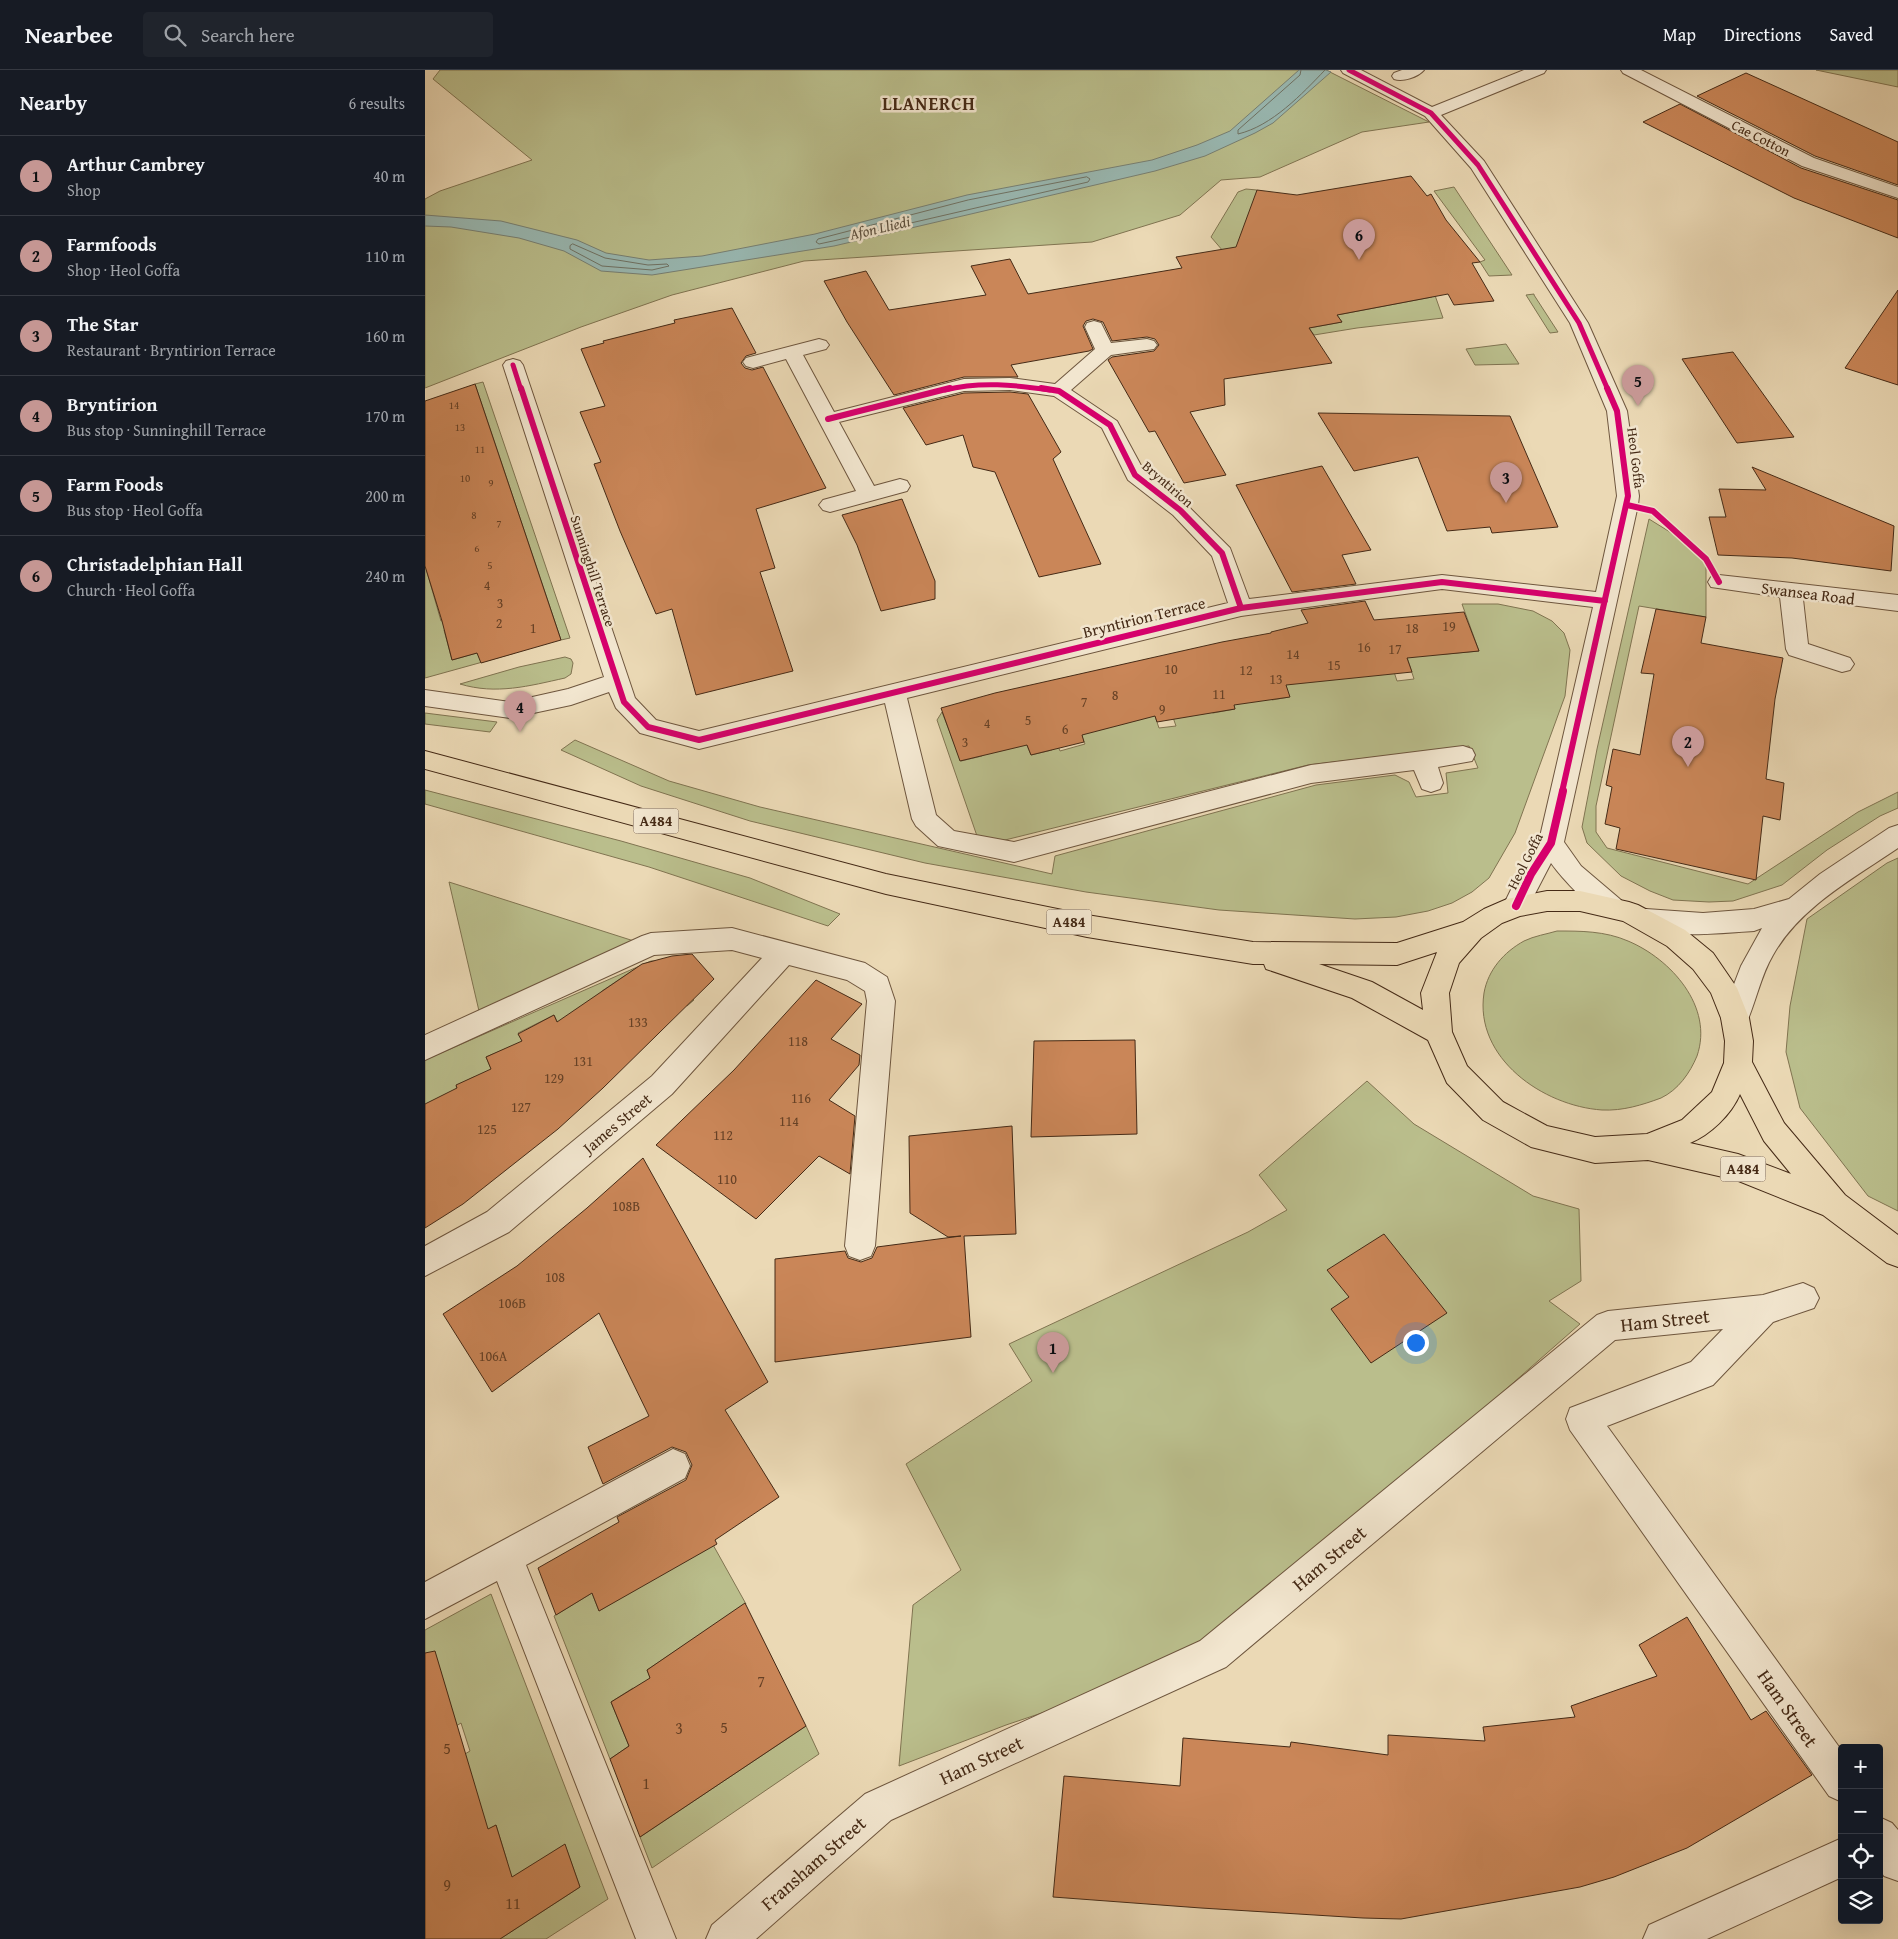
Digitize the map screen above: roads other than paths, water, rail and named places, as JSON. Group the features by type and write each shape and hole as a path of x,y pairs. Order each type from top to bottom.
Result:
{"main road":[{"name":"A484","path":"425,760 886,884 1087,926 1253,953 1397,954 1472,930"},
{"path":"1547,901 1579,901 1612,907 1646,920 1676,938 1703,961 1723,988 1735,1018 1739,1041 1737,1063 1723,1100 1692,1129 1648,1148 1595,1150 1541,1138 1493,1111 1457,1074 1438,1032 1435,993 1447,958 1472,930 1493,916 1516,906 1547,901"},
{"name":"A484","path":"1253,953 1361,990 1438,1032"},
{"name":"A484","path":"1737,1063 1774,1132 1833,1205 1898,1253"},
{"name":"A484","path":"1648,1148 1738,1167 1833,1205"}],"street":[{"name":"Heol Goffa","path":"1349,70 1431,113 1478,164 1579,323 1617,411 1628,496 1551,842 1531,874 1516,906"},
{"path":"1399,76 1416,70"},
{"path":"1493,70 1511,80"},
{"path":"1431,113 1537,70"},
{"name":"Cae Cotton","path":"1629,70 1808,162 1898,193"},
{"path":"1094,327 1105,350"},
{"path":"753,362 819,345"},
{"path":"1059,391 1105,350 1147,345"},
{"path":"792,352 868,495"},
{"name":"Sunninghill Terrace","path":"513,365 616,681 625,702 648,727 699,740"},
{"name":"Bryntirion","path":"828,420 964,385 1010,384 1059,391 1091,410 1110,425 1135,475 1180,510 1222,553 1241,608"},
{"path":"830,505 900,486"},
{"path":"1432,559 1442,582"},
{"name":"Bryntirion Terrace","path":"699,740 1241,608 1442,582 1605,601"},
{"name":"Swansea Road","path":"1719,582 1898,603"},
{"path":"1791,591 1797,649 1843,664"},
{"path":"425,698 510,710 571,697 616,681"},
{"path":"894,692 925,819 947,839 1014,852 1311,774 1463,755"},
{"path":"1423,760 1431,783"},
{"path":"1735,1018 1752,970 1760,954 1769,938 1793,908 1898,835"},
{"name":"Heol Goffa","path":"1551,842 1572,873 1612,907"},
{"path":"1646,920 1703,924 1754,920 1793,908"},
{"path":"425,1048 651,944 732,939 855,970 877,985 881,1001 860,1246"},
{"name":"James Street","path":"425,1262 498,1222 662,1086 783,953"},
{"name":"Ham Street","path":"878,1807 1213,1654 1608,1326 1763,1310 1803,1298"},
{"name":"Ham Street","path":"1763,1310 1702,1374 1582,1418 1838,1778"},
{"path":"425,1601 673,1466"},
{"path":"505,1557 656,1939"},
{"name":"Fransham Street","path":"726,1939 878,1807"},
{"path":"1663,1939 1838,1859"}],"water":[{"name":"Afon Lliedi","path":"1299,70 1326,70 1331,72 1273,123 1205,156 1155,171 834,246 652,275 601,271 564,251 519,238 451,227 425,226 425,215 501,221 577,240 606,253 649,260 702,256 815,234 967,195 1152,160 1197,145 1230,131"}],"place":[{"name":"Christadelphian Hall","path":"1359,260"},
{"name":"Farm Foods","path":"1638,406"},
{"name":"The Star","path":"1506,503"},
{"name":"Bryntirion","path":"520,732"},
{"name":"Farmfoods","path":"1688,767"},
{"name":"Arthur Cambrey","path":"1053,1373"}],"district":[{"name":"LLANERCH","path":"929,104"}]}
